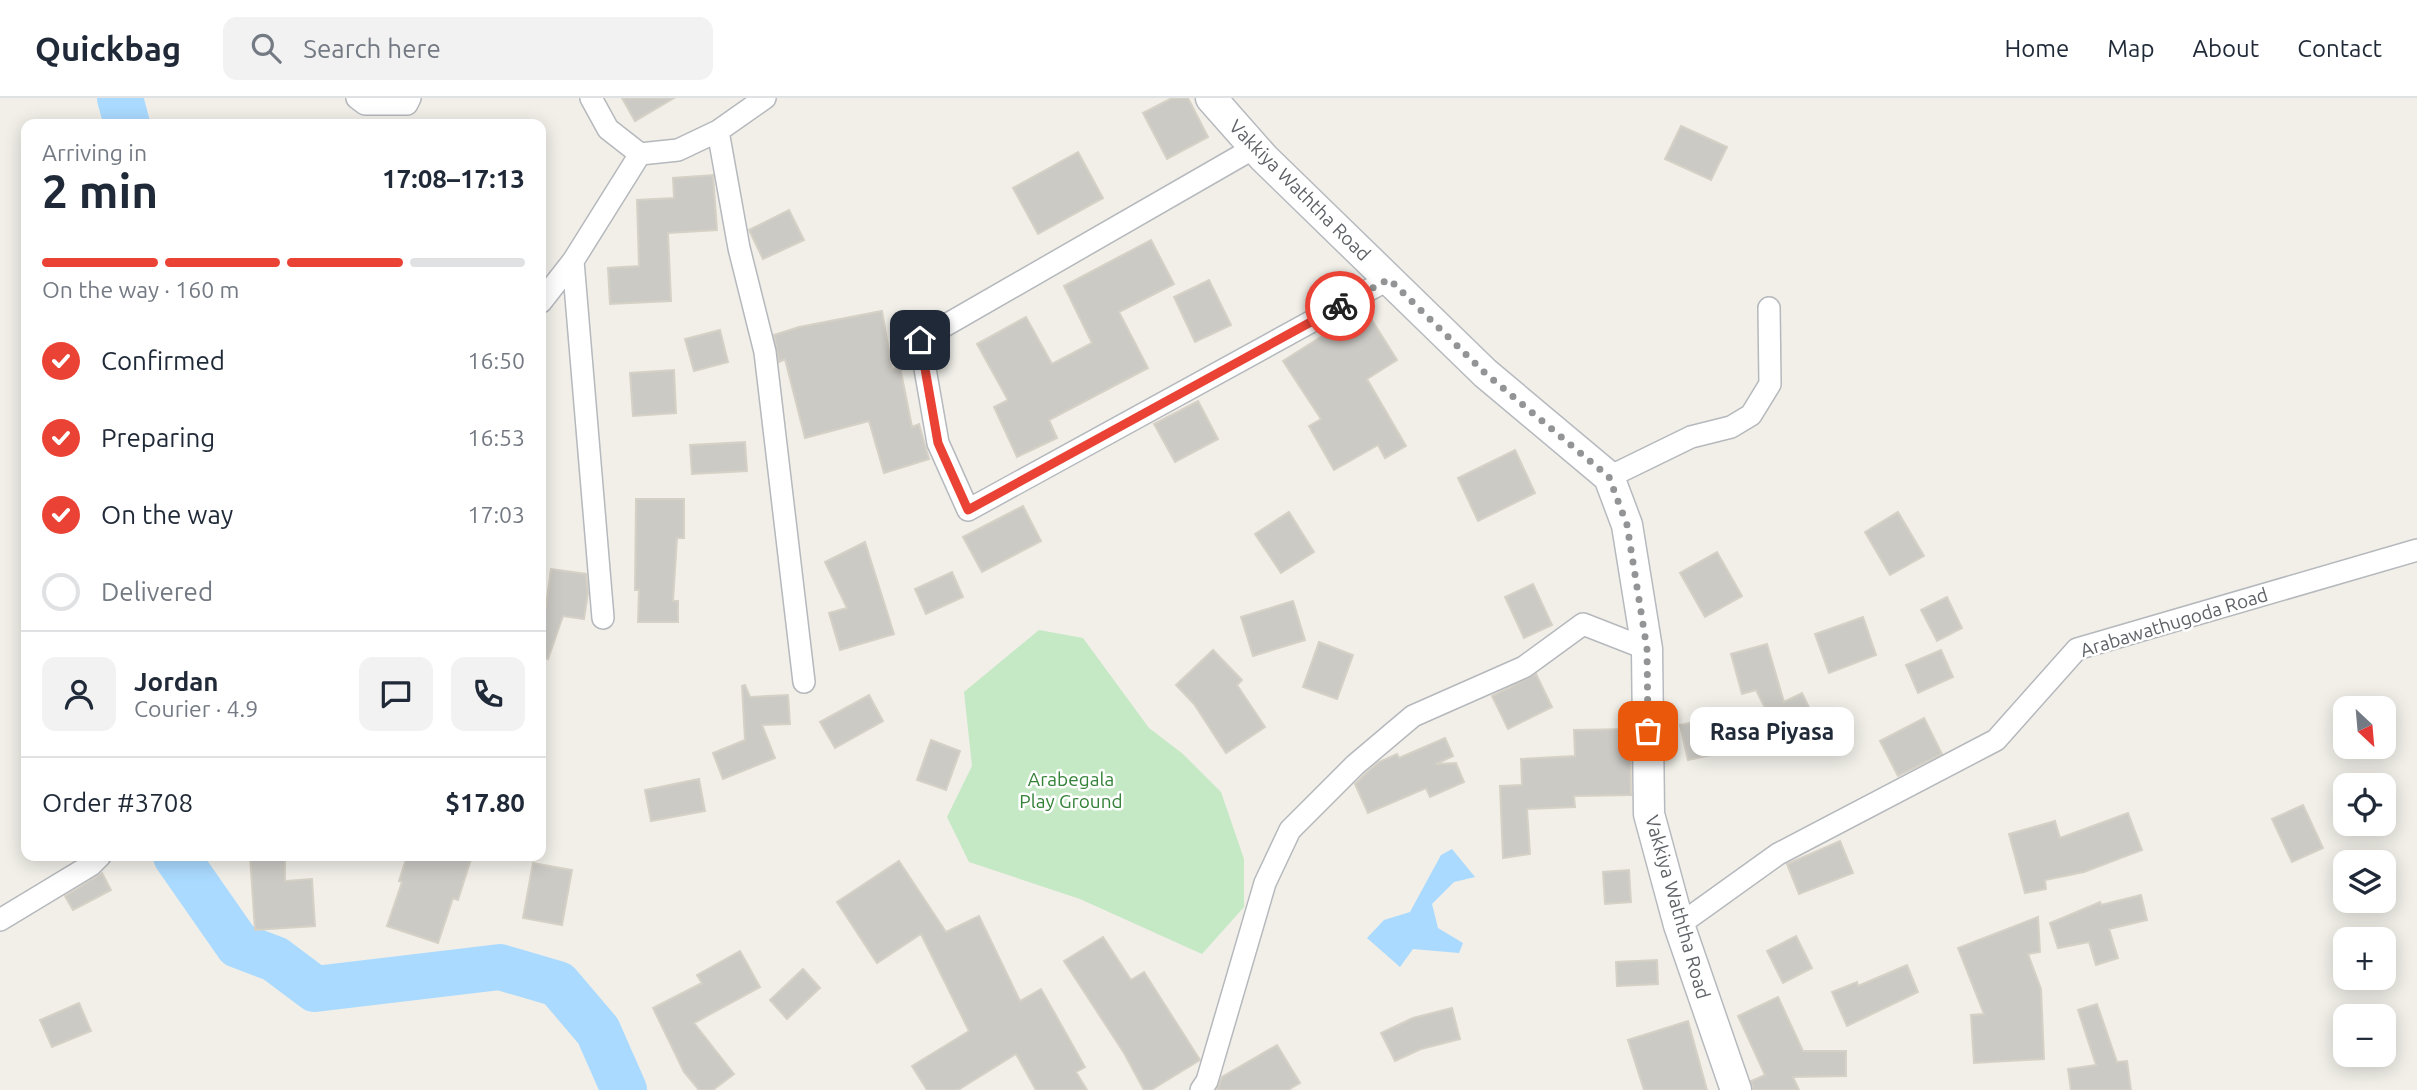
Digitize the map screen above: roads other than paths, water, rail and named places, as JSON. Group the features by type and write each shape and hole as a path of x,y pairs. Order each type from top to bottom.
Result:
{"street":[{"path":"357,98 365,104 407,104 410,98"},
{"path":"591,98 608,129 640,154 678,150 718,131 765,98"},
{"name":"Vakkiya Waththa Road","path":"1211,98 1254,148 1485,373 1609,477 1627,525 1647,649 1649,814 1679,925 1736,1090"},
{"path":"718,131 739,248 765,352 804,682"},
{"path":"1254,148 920,340 938,443 968,510 1389,279"},
{"path":"546,296 573,261 640,154"},
{"path":"573,261 603,618"},
{"path":"1609,477 1691,437 1731,427 1751,415 1770,384 1769,308"},
{"name":"Arabawathugoda Road","path":"1679,925 1778,854 1996,740 2077,649 2417,550"},
{"path":"1201,1090 1207,1081 1265,883 1290,830 1299,820 1355,765 1413,716 1524,667 1583,624 1647,649"},
{"path":"0,920 96,861"}],"water":[{"path":"1452,849 1475,877 1454,882 1432,904 1438,928 1463,943 1459,953 1413,949 1400,967 1367,938 1384,920 1410,912 1441,855"}],"waterway":[{"path":"120,98 126,119"},
{"path":"179,861 238,945 275,959 315,989 500,967 558,984 598,1031 624,1090"}],"place":[{"name":"Rasa Piyasa","path":"1648,731"}],"park label":[{"name":"Arabegala Play Ground","path":"1071,790"}]}
